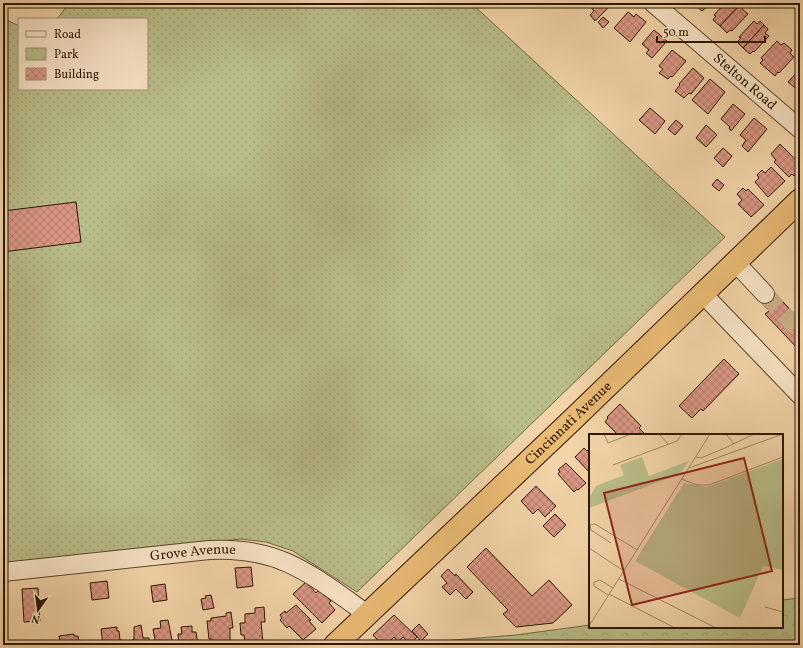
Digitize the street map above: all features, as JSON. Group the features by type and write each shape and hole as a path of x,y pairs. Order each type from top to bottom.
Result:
{"highway":[{"name":"Cincinnati Avenue","path":"335,645 800,200"}],"street":[{"name":"Stelton Road","path":"653,3 800,129"},
{"path":"735,262 765,294"},
{"path":"702,293 798,393"},
{"name":"Grove Avenue","path":"3,572 209,550 242,550 260,553 291,564 312,576 367,614"}],"green space":[{"path":"69,3 471,3 725,237 357,592 293,551 266,542 240,539 3,565 3,18 18,26 18,90 148,90 148,18 58,18"},
{"path":"800,598 800,645 390,645 516,635 589,625 589,628 783,628 783,600"}],"building":[{"path":"593,3 613,3 595,21 590,15 594,11 590,6"},
{"path":"696,3 712,3 702,11 695,5"},
{"path":"725,3 741,4 720,26 713,20 716,16 714,15"},
{"path":"741,4 744,6 742,9 748,14 732,31 730,30 727,33 720,26"},
{"path":"628,12 634,17 636,14 646,22 630,42 614,28"},
{"path":"800,12 800,20 796,16"},
{"path":"603,17 609,22 603,28 598,22"},
{"path":"754,21 757,24 760,21 764,25 743,48 737,42 741,38 739,37"},
{"path":"764,25 768,29 765,33 769,36 754,52 753,51 750,54 743,48"},
{"path":"654,30 667,41 652,58 646,53 649,50 642,44"},
{"path":"777,41 781,45 784,43 792,50 790,53 794,57 775,76 760,63 763,60 761,58"},
{"path":"672,50 686,61 672,77 671,76 668,79 659,73 663,69 659,66"},
{"path":"693,68 704,78 691,94 689,93 684,98 675,91"},
{"path":"800,69 800,92 788,82"},
{"path":"710,79 725,92 708,114 692,100"},
{"path":"733,104 745,114 731,131 729,128 730,127 721,119"},
{"path":"650,108 665,121 655,134 639,120"},
{"path":"754,118 767,129 748,152 742,146 746,140 740,135"},
{"path":"676,120 683,126 675,135 668,129"},
{"path":"706,125 717,135 706,147 696,138"},
{"path":"780,144 800,164 797,168 799,171 794,176 792,174 789,177 774,162 776,160 771,154"},
{"path":"723,148 732,156 723,167 714,158"},
{"path":"771,167 785,181 768,197 755,182 759,178 757,175 762,170 765,173"},
{"path":"717,179 724,185 719,191 712,185"},
{"path":"743,188 746,191 748,189 764,205 751,217 738,204 742,200 737,194"},
{"path":"76,202 81,242 3,252 3,211"},
{"path":"771,289 800,320 800,351 765,314 769,311 759,300"},
{"path":"724,359 739,374 703,411 701,409 692,418 679,406"},
{"path":"800,373 800,381 796,377"},
{"path":"620,404 641,426 639,428 645,434 617,434 605,422 608,418 607,417"},
{"path":"584,448 587,451 589,450 589,472 575,457"},
{"path":"566,463 586,483 574,492 558,474 560,471 558,470"},
{"path":"536,486 556,506 545,517 538,509 533,514 521,501"},
{"path":"555,514 566,525 554,537 543,526"},
{"path":"486,548 532,596 549,580 572,605 553,623 516,627 503,614 508,610 467,567"},
{"path":"251,567 253,586 237,588 235,568"},
{"path":"448,569 455,576 456,574 473,592 466,599 456,589 450,595 442,587 447,583 441,576"},
{"path":"107,581 109,598 92,600 90,583"},
{"path":"306,582 316,593 320,589 331,601 329,603 335,610 322,623 293,594"},
{"path":"165,584 167,600 153,602 151,586"},
{"path":"38,588 40,621 24,622 22,589"},
{"path":"211,595 214,608 203,610 201,599 206,598 205,596"},
{"path":"296,605 311,620 309,621 316,629 303,640 289,626 287,628 280,620 282,618 280,615 285,611 286,613"},
{"path":"264,607 265,622 261,622 263,643 245,645 244,635 241,635 240,623 245,623 245,614 255,613 255,608"},
{"path":"231,612 233,628 230,628 230,645 212,645 212,639 209,639 207,621 211,621 211,618 226,616 226,613"},
{"path":"394,615 417,637 410,644 403,637 398,642 394,637 386,645 382,645 373,635"},
{"path":"168,620 173,645 156,645 153,629 161,628 160,621"},
{"path":"419,624 428,634 421,641 412,631"},
{"path":"141,625 143,638 149,638 150,645 133,645 132,640 134,640 134,627"},
{"path":"192,626 192,632 196,632 198,645 179,645 178,634 182,634 181,627"},
{"path":"117,627 120,640 122,640 123,645 103,645 101,629"},
{"path":"74,634 74,636 78,636 79,645 61,645 59,636"}],"tunnel":[{"path":"765,294 800,332"}]}
